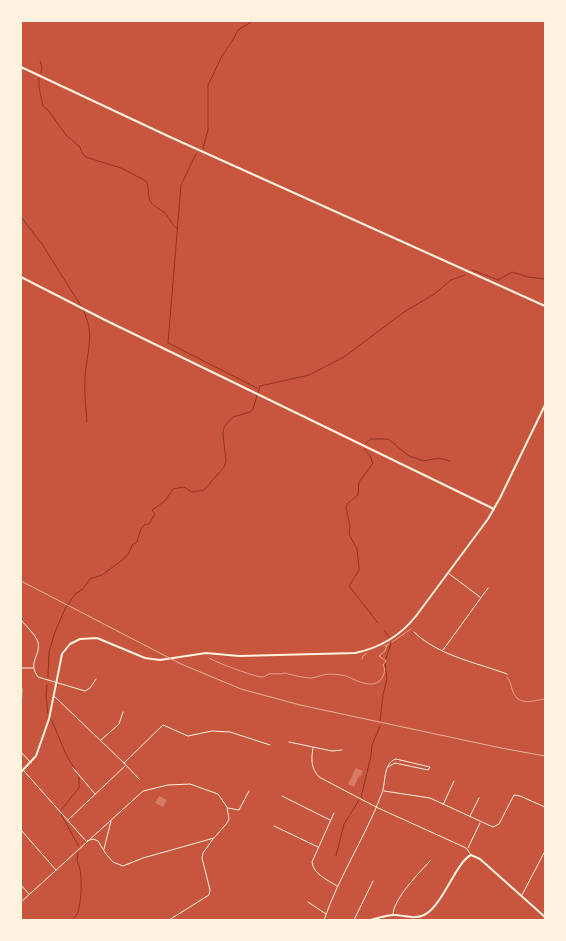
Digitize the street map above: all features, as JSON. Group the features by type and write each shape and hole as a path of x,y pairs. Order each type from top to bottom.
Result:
{"street":[{"path":"21,67 170,137 545,306"},
{"path":"21,277 105,320 494,509"},
{"path":"87,842 22,771 36,756 49,719 62,654 66,648 75,641 87,637 97,638 145,658 160,660 206,653 268,656 355,653 365,651 388,641 410,624 494,509 545,405"},
{"path":"448,574 480,598"},
{"path":"443,650 488,588"},
{"path":"21,620 38,643 33,668 40,678 85,691 90,688 96,679"},
{"path":"414,632 427,644 461,659 507,675"},
{"path":"21,668 33,668"},
{"path":"21,711 22,688"},
{"path":"54,696 139,779"},
{"path":"100,740 119,724 123,712"},
{"path":"67,820 96,794 163,725 188,736 212,731 230,732 270,745"},
{"path":"289,742 335,752 342,750"},
{"path":"313,748 311,764 319,777 376,807 468,849 471,855 480,859 545,917"},
{"path":"21,752 31,763"},
{"path":"324,920 383,791 388,767 392,760 396,759 430,767 428,770 395,763 388,767"},
{"path":"73,768 96,794"},
{"path":"443,805 454,781"},
{"path":"21,902 140,793 170,785 190,784 218,794 227,807 228,819 227,824 203,853 202,859 210,890 209,895 169,920"},
{"path":"227,807 239,810 249,791"},
{"path":"383,791 430,798 494,827 499,824 514,795 545,807"},
{"path":"282,796 331,820"},
{"path":"470,816 479,798"},
{"path":"334,813 312,862 314,869 338,886"},
{"path":"104,849 111,821"},
{"path":"468,849 480,822"},
{"path":"274,826 319,848"},
{"path":"21,830 56,870"},
{"path":"87,842 93,839 98,841 113,862 123,866 143,858 214,838"},
{"path":"522,896 545,851"},
{"path":"371,920 393,915 414,918 427,914 466,858 471,855"},
{"path":"393,915 395,906 402,894 430,860"},
{"path":"354,920 373,881"},
{"path":"21,885 30,894"},
{"path":"308,902 326,914"}],"path":[{"path":"392,642 411,629 414,632"},
{"path":"207,655 212,660 225,666 257,677 263,678 270,674 279,675 285,673 307,678 330,674 345,676 360,683 373,684 382,679 385,671 383,665 386,661 379,656 386,651 389,644"},
{"path":"507,675 512,682 514,693 521,701 527,703 545,699"}],"building":[{"path":"355,768 363,771 354,787 348,784"},
{"path":"159,796 167,800 163,807 155,803"}],"waterway":[{"path":"203,148 208,130 208,85 222,56 238,30 253,21"},
{"path":"40,61 41,73"},
{"path":"39,78 43,106 66,135 80,147 82,153 86,157 121,168 146,181 151,202 165,213 177,228"},
{"path":"196,154 181,185 168,343 257,388"},
{"path":"21,217 42,244 81,306"},
{"path":"472,270 498,280 512,272 528,277 545,279"},
{"path":"48,677 49,652 55,632 65,609 75,594 82,590 90,579 102,575 125,558 132,545 137,542 141,529 144,525 149,524 155,514 152,510 165,501 173,489 184,487 192,492 204,490 224,467 226,462 224,427 233,417 250,412 253,409 260,386 309,375 344,357 404,312 433,295 451,280 465,275"},
{"path":"83,310 87,319 90,336 85,384 87,422"},
{"path":"366,444 370,439 388,439 409,456 424,461 438,458 450,461"},
{"path":"364,449 373,463 359,482 358,495 346,507 350,527 349,534 357,549 359,567 349,586 378,623"},
{"path":"384,630 389,637"},
{"path":"386,659 391,643"},
{"path":"380,721 387,679 385,663"},
{"path":"47,685 48,714"},
{"path":"51,719 75,769"},
{"path":"361,797 372,745 380,726"},
{"path":"61,810 79,788 79,777"},
{"path":"336,856 344,824 359,800"},
{"path":"61,814 79,847"},
{"path":"72,920 79,909 81,895 81,879 77,861 78,852"}],"railway":[{"path":"21,581 181,664 241,689 300,705 545,756"}]}
